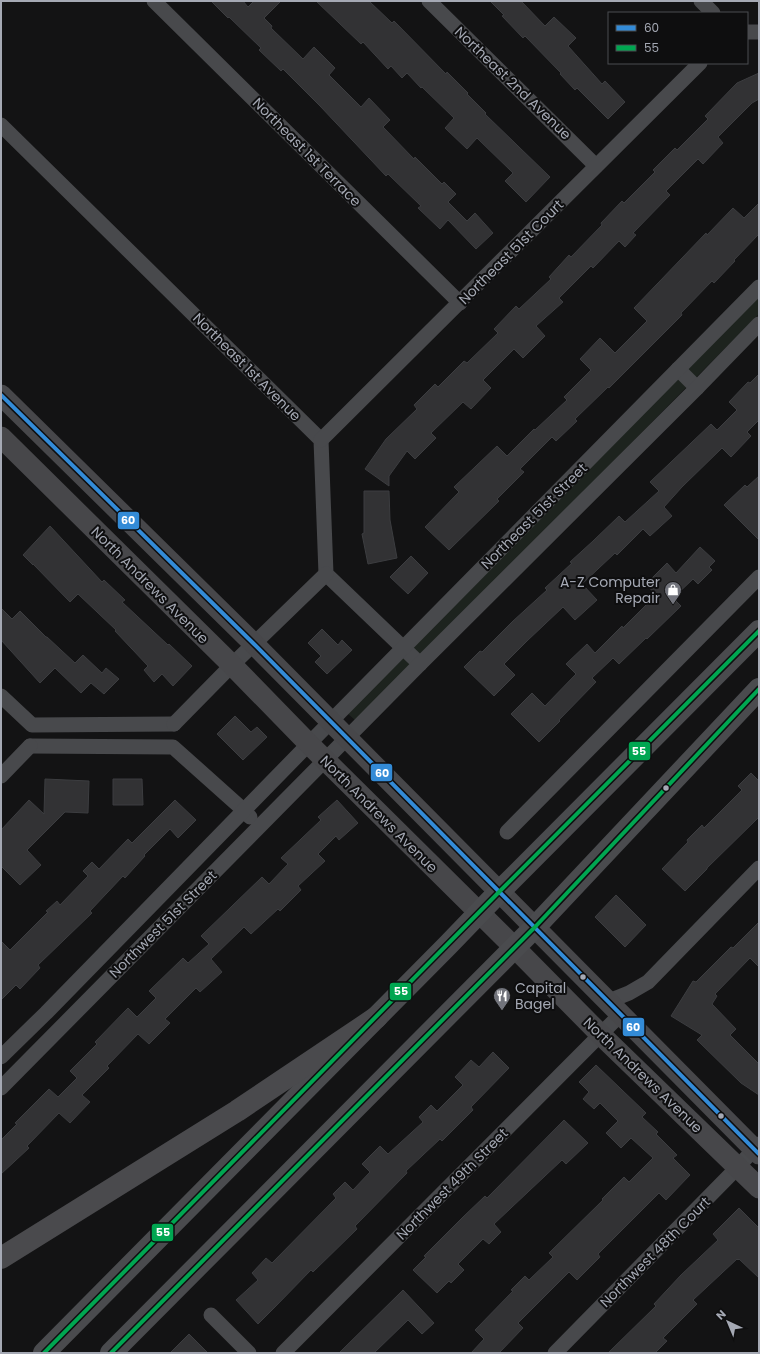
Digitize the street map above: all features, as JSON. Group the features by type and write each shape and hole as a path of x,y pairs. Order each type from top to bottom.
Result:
{"highway":[{"path":"1,1258 251,1102 377,1017"}],"main road":[{"name":"North Andrews Avenue","path":"1,395 254,644 757,1149"},
{"name":"North Andrews Avenue","path":"1,437 232,665 309,744 601,1035 759,1188"},
{"path":"44,1353 759,631"},
{"path":"111,1353 536,927 759,689"}],"street":[{"name":"Northeast 1st Terrace","path":"154,1 460,303"},
{"name":"Northeast 2nd Avenue","path":"429,1 596,166"},
{"path":"701,1 712,12"},
{"path":"748,32 759,32"},
{"name":"Northeast 51st Court","path":"321,440 699,64"},
{"name":"Northeast 1st Avenue","path":"1,125 321,440"},
{"name":"Northeast 51st Street","path":"309,744 759,287"},
{"name":"Northeast 51st Street","path":"326,760 759,324"},
{"path":"678,369 697,388"},
{"path":"321,440 326,574 420,664"},
{"path":"172,747 174,724 232,665 326,574"},
{"path":"507,832 759,577"},
{"path":"1,696 32,725 174,724"},
{"path":"1,776 30,746 32,725"},
{"name":"Northwest 51st Street","path":"1,1057 46,1013 309,744"},
{"path":"30,746 172,747 244,810 259,826"},
{"name":"Northwest 51st Street","path":"1,1088 326,760"},
{"path":"615,1008 629,993 648,982 759,868"},
{"name":"Northwest 49th Street","path":"283,1353 601,1035 615,1008"},
{"name":"Northwest 48th Court","path":"555,1353 757,1149"},
{"path":"210,1315 249,1353"}],"shaded area":[{"path":"759,293 759,314 356,721 347,713"}],"building":[{"path":"211,1 243,1 248,7 254,1 281,1 264,18 272,26 271,28 303,59 314,47 335,68 329,75 361,107 369,98 390,120 383,127 414,159 415,157 442,184 444,182 456,194 448,202 467,221 475,213 493,233 476,249 448,220 440,229 418,208 421,206 388,174 386,176 283,69 281,71 259,50 261,48"},
{"path":"316,1 369,1 392,23 394,21 446,74 447,72 468,93 467,94 486,113 485,114 550,177 526,202 505,181 513,173 477,138 467,149 445,128 454,118 407,73 402,78 391,66 388,69 363,42 361,44"},
{"path":"490,1 521,1 545,26 554,17 576,38 568,46 602,84 605,81 625,102 608,119 577,88 575,90 560,74 561,73 525,36 523,38"},
{"path":"759,73 759,99 752,103 718,137 723,143 703,164 698,159 666,191 670,195 633,233 636,235 625,247 619,241 593,268 591,266 559,298 563,302 536,326 545,336 523,358 514,349 483,380 491,388 471,409 463,402 431,433 436,438 415,459 407,451 389,476 389,486 365,469 386,439 417,409 414,405 435,384 438,387 464,361 467,363 498,333 494,329 516,306 519,309 551,279 549,277 569,255 571,257 602,225 601,223 622,201 624,203 655,172 653,170 675,148 677,150 708,119 705,116 737,83"},
{"path":"759,203 759,234 734,260 735,261 714,283 712,281 681,313 682,315 609,388 608,387 575,419 577,421 556,441 552,437 520,469 524,472 497,499 499,501 449,550 425,527 459,492 454,487 497,446 507,456 534,429 535,430 567,400 564,397 591,370 580,359 600,338 615,353 647,321 634,308 706,233 707,235 733,208 744,218"},
{"path":"759,374 759,420 747,432 751,436 731,457 722,448 664,507 672,516 650,536 643,529 617,555 615,553 582,584 597,600 575,620 563,607 504,664 515,675 494,696 464,667 480,651 482,652 547,590 545,588 572,563 570,562 619,516 625,522 659,491 650,482 711,424 717,430 737,410 729,402 748,382 750,383"},
{"path":"759,476 759,540 724,505 745,485 747,487"},
{"path":"364,491 389,491 390,520 397,558 368,564 362,534 364,533"},
{"path":"50,526 102,582 104,580 125,600 122,602 192,666 173,686 162,674 154,682 144,670 148,666 115,631 116,630 78,594 70,602 23,555"},
{"path":"700,547 715,561 709,567 712,570 698,584 693,579 673,598 681,606 647,639 646,638 619,664 613,658 592,678 596,682 539,742 511,714 532,693 545,706 576,674 566,664 587,644 595,653 656,595 646,584 667,563 676,573"},
{"path":"411,556 428,573 408,594 390,577"},
{"path":"1,608 12,619 20,611 75,663 83,655 102,673 106,668 119,679 104,694 91,683 81,693 55,668 40,683 1,640"},
{"path":"322,629 338,645 342,640 352,650 327,674 315,662 321,656 308,643"},
{"path":"235,716 251,732 257,727 267,737 243,760 217,734"},
{"path":"751,773 759,781 759,817 685,891 662,869 702,825 704,828 742,790 738,786"},
{"path":"45,779 89,781 88,813 65,812 27,850 41,865 20,885 1,866 1,830 29,800 44,814"},
{"path":"113,779 142,779 143,805 113,805"},
{"path":"175,800 196,820 178,838 170,829 144,855 145,856 125,878 123,876 90,911 92,913 38,965 40,968 20,989 16,985 1,1000 1,941 10,950 48,912 46,911 57,901 60,905 88,876 83,871 92,862 99,869 128,839 132,843"},
{"path":"337,800 358,823 339,840 336,836 318,854 325,861 298,886 301,890 280,911 278,909 251,934 244,927 211,959 222,972 200,992 196,988 165,1019 170,1023 149,1044 138,1034 107,1066 109,1068 82,1095 90,1102 70,1123 59,1113 27,1146 29,1148 1,1174 1,1140 17,1124 15,1123 49,1089 58,1097 77,1078 70,1071 97,1044 95,1042 128,1008 137,1017 156,998 149,991 183,958 188,963 209,944 201,936 262,877 269,884 288,864 281,858 321,820 318,817"},
{"path":"616,895 646,925 625,947 595,917"},
{"path":"759,922 759,967 750,958 715,994 717,996 712,1004 736,1029 730,1035 759,1064 759,1095 741,1083 697,1040 702,1035 671,1016 693,981 696,982 731,947 733,948"},
{"path":"493,1052 509,1068 471,1107 473,1110 442,1141 440,1139 406,1171 407,1173 355,1226 357,1229 313,1272 311,1270 258,1324 236,1300 258,1280 252,1273 266,1258 272,1263 336,1198 333,1194 345,1182 353,1190 370,1172 362,1164 380,1146 388,1154 423,1122 419,1117 431,1105 437,1111 463,1085 455,1077 471,1060 479,1067"},
{"path":"596,1065 646,1113 642,1117 658,1132 656,1134 677,1155 673,1158 690,1175 666,1200 659,1193 598,1254 600,1257 577,1280 569,1272 518,1323 523,1328 499,1353 471,1353 484,1339 475,1330 513,1291 511,1290 525,1276 529,1280 553,1257 549,1253 603,1200 602,1199 624,1177 629,1182 653,1158 631,1138 621,1148 606,1133 618,1121 600,1103 594,1109 583,1099 589,1092 579,1082"},
{"path":"564,1120 588,1143 566,1164 562,1160 494,1224 501,1232 489,1244 483,1239 458,1264 464,1270 451,1283 449,1281 437,1293 413,1270 426,1257 424,1256 463,1217 485,1196 487,1198"},
{"path":"739,1208 759,1228 759,1278 739,1259 737,1259 693,1300 697,1304 663,1338 667,1341 655,1353 608,1353 656,1306 654,1304 681,1275 718,1240 713,1234"},
{"path":"403,1290 434,1323 422,1334 408,1320 374,1353 339,1353"},
{"path":"189,1334 208,1353 170,1353"}],"transit line":[{"name":"60","path":"1,395 254,644 759,1154"},
{"name":"55","path":"44,1353 759,631"},
{"name":"55","path":"111,1353 535,927 759,689"}],"place":[{"name":"A-Z Computer Repair","path":"673,605"},
{"name":"Capital Bagel","path":"502,1011"}]}
